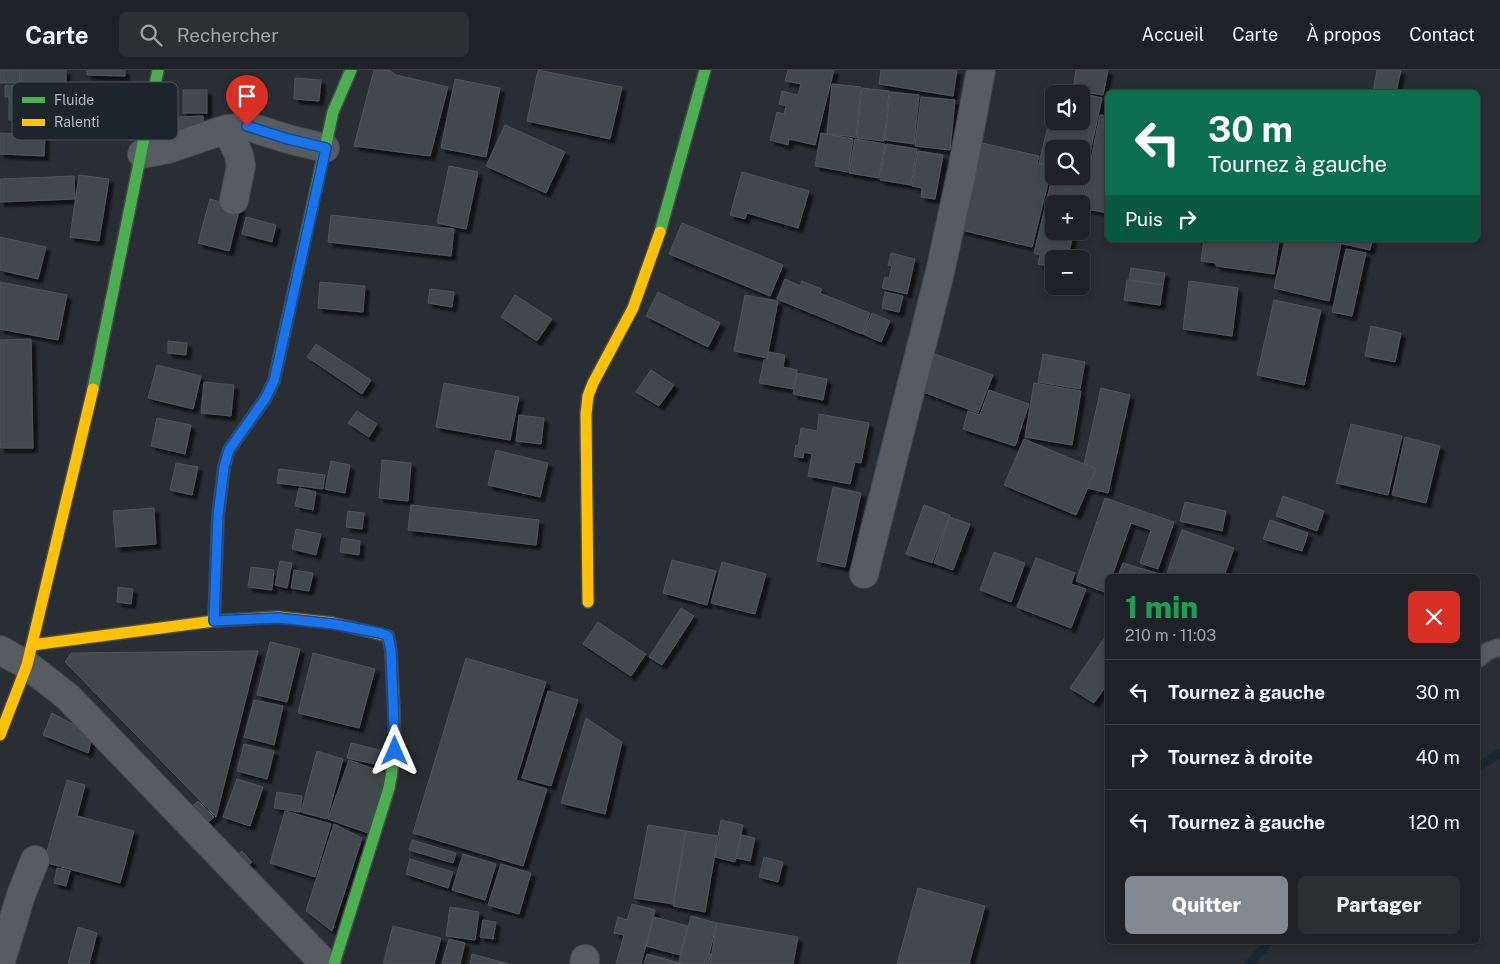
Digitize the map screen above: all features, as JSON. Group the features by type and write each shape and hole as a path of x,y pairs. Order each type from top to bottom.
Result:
{"street":[{"path":"214,621 218,516 224,467 229,450 265,399 274,381 326,148 332,112 351,70"},
{"path":"588,602 586,414 588,396 598,372 612,350 633,308 659,237 705,70"},
{"path":"864,574 940,272 982,70"},
{"path":"142,154 168,148 227,129 247,126 288,139 326,148"},
{"path":"227,129 239,155 241,166 234,200"},
{"path":"0,735 29,655 94,379 145,140"},
{"path":"0,650 29,655 214,621 278,618 333,624 388,636 395,737 394,764 389,788 334,964"},
{"path":"29,655 325,964"},
{"path":"0,964 21,895 35,860"}],"lane":[{"path":"1480,657 1488,651 1500,647"}],"building":[{"path":"0,70 20,70 20,82 0,83"},
{"path":"21,70 66,70 66,82 21,82"},
{"path":"87,70 125,70 125,76 87,75"},
{"path":"374,70 389,70 396,75 448,87 430,156 354,146"},
{"path":"538,70 622,87 610,139 527,121"},
{"path":"788,70 834,70 815,145 789,139 788,145 770,140 777,112 784,114 786,106 779,104 782,91 798,95 801,84 785,81"},
{"path":"881,70 957,70 953,96 879,84"},
{"path":"1076,70 1108,70 1103,95 1090,93 1090,85 1074,85"},
{"path":"1377,70 1401,70 1396,90 1373,90"},
{"path":"295,78 321,80 319,101 294,99"},
{"path":"455,79 500,88 486,157 441,148"},
{"path":"832,84 861,87 856,137 827,134"},
{"path":"5,85 12,85 12,120 9,120 9,97 5,97"},
{"path":"862,88 889,91 884,141 857,138"},
{"path":"183,90 207,90 207,113 183,113"},
{"path":"890,92 919,95 914,144 885,140"},
{"path":"1090,95 1102,98 1090,153 1090,140 1045,140 1045,164 1039,163 1047,130 1090,130"},
{"path":"921,97 955,100 950,150 915,146"},
{"path":"1100,115 1105,116 1105,212 1090,210 1090,195 1084,195 1086,185 1090,185 1090,164"},
{"path":"203,116 204,130 178,130 178,117"},
{"path":"505,125 565,152 546,193 486,166"},
{"path":"0,133 12,134 12,140 45,140 44,156 0,154"},
{"path":"821,133 853,139 848,172 815,166"},
{"path":"855,139 885,144 879,178 849,173"},
{"path":"982,143 1039,156 1037,163 1045,165 1045,185 1048,185 1032,247 961,230"},
{"path":"886,144 917,149 911,185 880,180"},
{"path":"918,151 943,155 935,199 921,197 922,188 912,186"},
{"path":"449,166 478,172 466,229 437,223"},
{"path":"742,172 809,191 798,228 747,213 745,219 730,215"},
{"path":"79,175 109,179 99,241 70,237"},
{"path":"74,176 75,199 0,202 0,179"},
{"path":"1050,185 1084,185 1082,195 1048,195"},
{"path":"210,199 240,207 229,251 198,243"},
{"path":"1045,207 1045,240 1072,240 1069,250 1045,250 1045,266 1038,264 1040,255 1034,253"},
{"path":"331,215 454,229 451,256 328,242"},
{"path":"246,217 276,225 272,242 242,234"},
{"path":"682,223 783,265 770,296 669,254"},
{"path":"0,237 46,247 38,279 0,270"},
{"path":"1204,242 1279,242 1274,274 1216,266 1216,263 1201,261"},
{"path":"1285,242 1332,242 1341,244 1329,301 1274,288"},
{"path":"1335,242 1372,242 1370,250"},
{"path":"1346,249 1366,253 1352,316 1332,312"},
{"path":"891,253 915,259 907,294 882,288 885,277 889,278 892,266 888,265"},
{"path":"1131,268 1165,273 1163,285 1129,280"},
{"path":"785,279 800,286 802,281 822,289 820,293 870,313 862,334 777,299"},
{"path":"1127,280 1163,285 1160,305 1124,300"},
{"path":"1189,281 1238,288 1232,336 1183,329"},
{"path":"0,282 67,295 58,340 0,329"},
{"path":"320,282 365,286 363,312 318,308"},
{"path":"430,289 454,292 452,307 428,303"},
{"path":"658,292 720,323 708,347 646,316"},
{"path":"885,292 903,296 899,312 882,308"},
{"path":"515,295 552,319 537,341 501,317"},
{"path":"745,295 778,301 767,358 734,351"},
{"path":"1274,300 1321,310 1304,385 1257,375"},
{"path":"872,313 890,321 881,342 863,334"},
{"path":"1371,326 1401,333 1395,362 1365,356"},
{"path":"31,339 33,448 0,448 0,340"},
{"path":"168,341 187,343 186,355 168,353"},
{"path":"316,344 371,380 362,394 307,357"},
{"path":"769,352 785,355 783,367 797,370 793,389 759,383 764,360 767,360"},
{"path":"935,354 993,375 978,413 921,391"},
{"path":"1043,354 1085,362 1080,389 1038,382"},
{"path":"157,365 201,376 193,409 148,398"},
{"path":"651,370 674,385 659,406 636,392"},
{"path":"797,373 827,379 823,400 793,394"},
{"path":"204,382 234,385 231,416 201,413"},
{"path":"444,383 519,397 510,440 436,427"},
{"path":"1034,383 1081,391 1072,445 1025,437"},
{"path":"1101,388 1130,395 1108,493 1079,486"},
{"path":"989,390 1029,404 1015,446 963,429 968,411 980,415"},
{"path":"357,411 377,424 369,437 348,423"},
{"path":"819,414 869,423 861,463 855,462 850,484 808,476 812,454 804,452 803,458 794,456 801,428 817,431"},
{"path":"519,415 544,418 541,444 516,441"},
{"path":"157,418 191,425 185,454 151,446"},
{"path":"1351,424 1402,436 1388,495 1336,483"},
{"path":"1405,437 1440,446 1426,503 1392,495"},
{"path":"1024,439 1096,469 1076,515 1004,485"},
{"path":"496,450 548,463 540,497 488,485"},
{"path":"382,460 411,463 408,501 379,498"},
{"path":"331,461 350,465 345,493 325,489"},
{"path":"176,463 198,467 192,495 170,490"},
{"path":"279,469 325,475 323,489 277,483"},
{"path":"833,487 861,493 845,567 817,561"},
{"path":"299,488 316,492 313,510 295,506"},
{"path":"1283,496 1324,511 1317,531 1276,516"},
{"path":"1105,498 1174,522 1158,569 1140,563 1151,530 1131,523 1113,574 1105,574 1105,592 1076,581"},
{"path":"1185,502 1226,511 1222,531 1180,521"},
{"path":"411,505 539,520 536,545 408,530"},
{"path":"924,505 950,515 932,563 906,554"},
{"path":"154,508 156,544 116,547 113,511"},
{"path":"348,511 364,513 362,529 346,527"},
{"path":"950,517 970,524 953,570 934,563"},
{"path":"1270,520 1308,533 1302,551 1263,539"},
{"path":"296,529 321,534 316,555 292,549"},
{"path":"1182,530 1234,548 1225,574 1167,574"},
{"path":"342,538 360,541 359,555 340,552"},
{"path":"994,552 1025,563 1011,602 980,590"},
{"path":"1036,558 1075,573 1071,584 1086,589 1071,628 1017,607"},
{"path":"672,560 716,571 707,605 663,593"},
{"path":"280,561 292,563 287,588 275,585"},
{"path":"722,562 766,574 755,614 711,603"},
{"path":"1123,563 1160,574 1119,574"},
{"path":"251,567 274,570 272,590 248,587"},
{"path":"294,570 313,573 309,591 291,588"},
{"path":"118,587 133,589 131,604 117,602"},
{"path":"681,608 694,616 662,665 649,657"},
{"path":"598,622 646,654 631,676 583,644"},
{"path":"1105,637 1105,687 1094,703 1070,688"},
{"path":"270,642 300,649 287,702 257,695"},
{"path":"258,651 216,817 65,662 71,653"},
{"path":"313,653 375,669 359,728 298,713"},
{"path":"466,658 546,682 516,780 547,789 523,866 413,833"},
{"path":"548,691 578,700 551,786 522,778"},
{"path":"254,700 283,706 274,745 244,737"},
{"path":"52,713 93,735 88,753 43,735"},
{"path":"586,718 622,742 605,814 561,803"},
{"path":"351,743 392,753 389,767 347,758"},
{"path":"244,744 274,751 267,779 237,771"},
{"path":"317,751 343,759 327,819 301,812"},
{"path":"349,760 388,774 368,833 328,819"},
{"path":"237,779 263,787 250,826 223,817"},
{"path":"67,780 85,785 77,816 134,831 120,883 44,862"},
{"path":"277,792 302,796 300,812 274,808"},
{"path":"198,801 214,817 202,828 186,812"},
{"path":"285,811 331,824 315,877 270,863"},
{"path":"721,820 743,825 735,862 715,857 720,836 718,835"},
{"path":"334,824 362,838 332,931 306,911"},
{"path":"648,825 686,831 673,904 634,898"},
{"path":"686,831 718,836 705,912 673,906"},
{"path":"741,835 755,838 750,861 736,858"},
{"path":"412,840 456,853 453,863 409,850"},
{"path":"242,851 252,862 243,870 233,859"},
{"path":"463,854 496,864 485,900 452,890"},
{"path":"764,857 783,862 778,882 759,877"},
{"path":"410,859 453,872 448,888 406,874"},
{"path":"501,864 531,873 519,914 488,905"},
{"path":"57,868 70,871 66,886 54,883"},
{"path":"918,888 985,906 969,964 897,964"},
{"path":"632,904 655,910 641,964 616,964 624,935 614,933 618,917 627,920"},
{"path":"450,907 479,912 475,940 446,936"},
{"path":"691,916 717,923 708,964 680,964 681,962 679,961"},
{"path":"654,917 688,926 680,955 646,946"},
{"path":"483,920 496,922 493,939 480,937"},
{"path":"717,923 798,937 793,964 710,964"},
{"path":"393,926 441,938 434,964 383,964"},
{"path":"78,927 97,933 89,964 68,964"},
{"path":"449,939 465,943 460,964 442,964"},
{"path":"472,954 509,964 470,964"},
{"path":"647,954 680,963 680,964 644,964"}],"waterway":[{"path":"1480,766 1500,753"},
{"path":"1249,964 1267,944"}],"traffic: fast":[{"path":"156,82 158,70"},
{"path":"280,353 333,112 351,70"},
{"path":"660,232 705,70"},
{"path":"93,389 144,140"},
{"path":"334,964 389,788 393,764 393,693"}],"traffic: slow":[{"path":"588,602 586,414 588,396 633,308 660,232"},
{"path":"214,621 218,516 224,467 229,450 265,399 274,381 280,353"},
{"path":"0,735 27,665 93,389"},
{"path":"32,645 214,621 278,617 333,623 388,636 391,651 393,693"}],"route":[{"path":"247,126 288,139 326,148 274,381 265,399 229,450 224,467 218,516 214,621 278,618 333,624 388,636 391,651 395,751"}]}
